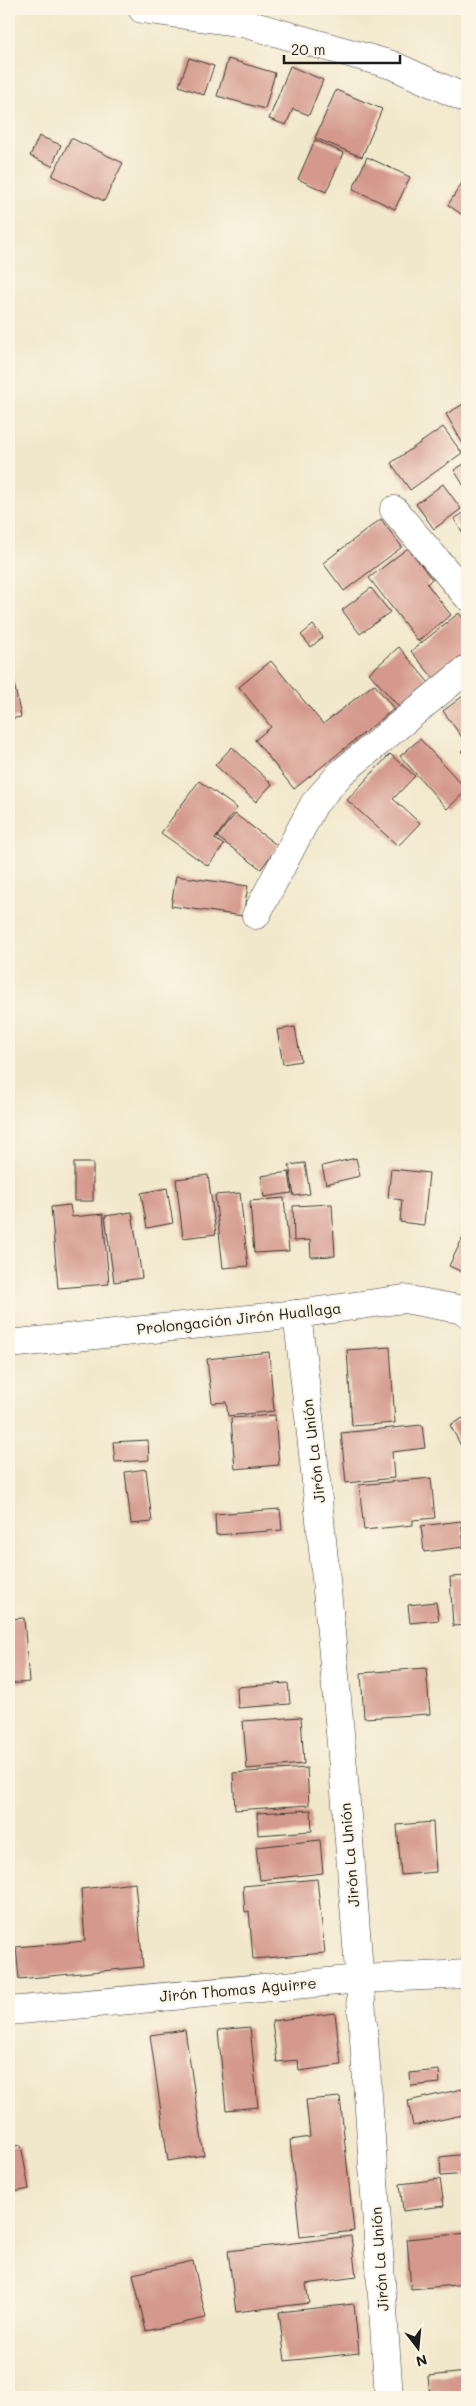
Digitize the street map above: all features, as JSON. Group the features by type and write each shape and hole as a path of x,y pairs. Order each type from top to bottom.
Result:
{"street":[{"path":"142,9 243,23 392,65 467,99"},
{"path":"394,510 467,596"},
{"path":"256,915 314,804 341,773 467,669"},
{"name":"Prolongación Jirón Huallaga","path":"9,1344 298,1314 404,1299 464,1310 467,1313"},
{"name":"Jirón La Unión","path":"298,1314 318,1487 360,1979 389,2397"},
{"name":"Jirón Thomas Aguirre","path":"9,2011 360,1979 467,1974"}],"building":[{"path":"189,58 214,66 204,95 179,86"},
{"path":"228,59 275,73 265,109 217,96"},
{"path":"290,66 323,80 309,115 293,109 286,125 269,119"},
{"path":"336,90 382,109 362,157 315,138"},
{"path":"39,136 61,145 52,166 30,156"},
{"path":"71,138 123,163 104,201 52,176"},
{"path":"315,140 344,153 326,192 298,179"},
{"path":"367,157 410,177 395,209 353,189"},
{"path":"467,175 467,218 448,205"},
{"path":"467,402 467,451 446,414"},
{"path":"443,427 462,453 410,490 391,463"},
{"path":"466,463 467,465 467,491 454,470"},
{"path":"443,484 461,509 434,529 416,504"},
{"path":"467,511 467,540 454,519"},
{"path":"381,519 402,547 344,591 323,563"},
{"path":"408,548 432,579 427,584 451,615 418,641 369,578"},
{"path":"371,588 390,612 360,634 342,610"},
{"path":"459,613 467,623 467,653 434,679 411,651"},
{"path":"313,625 323,637 311,647 301,635"},
{"path":"399,647 429,683 400,708 369,673"},
{"path":"9,659 21,717 9,719"},
{"path":"271,661 323,724 374,684 394,709 294,789 255,740 271,727 239,687"},
{"path":"467,693 467,744 443,711"},
{"path":"420,739 467,790 447,809 400,756"},
{"path":"232,747 272,784 256,802 215,765"},
{"path":"467,747 467,759 461,751"},
{"path":"390,754 415,776 393,799 420,823 398,846 347,800"},
{"path":"199,781 237,808 215,839 224,845 208,866 161,833"},
{"path":"235,814 278,846 261,869 217,837"},
{"path":"176,876 248,886 243,916 171,906"},
{"path":"295,1027 301,1061 283,1064 277,1030"},
{"path":"356,1158 360,1176 326,1184 322,1166"},
{"path":"74,1163 93,1163 93,1201 74,1201"},
{"path":"305,1163 310,1194 294,1196 289,1165"},
{"path":"391,1169 429,1173 424,1225 400,1222 402,1200 388,1198"},
{"path":"289,1172 292,1193 264,1197 261,1176"},
{"path":"208,1175 216,1234 183,1238 176,1179"},
{"path":"167,1188 173,1223 147,1228 141,1193"},
{"path":"240,1193 248,1266 223,1268 215,1195"},
{"path":"284,1198 289,1251 254,1253 250,1201"},
{"path":"332,1204 335,1256 311,1257 310,1240 294,1241 293,1206"},
{"path":"70,1205 72,1217 103,1214 109,1284 58,1288 51,1207"},
{"path":"132,1212 142,1278 114,1282 105,1216"},
{"path":"467,1229 467,1274 449,1266"},
{"path":"390,1347 395,1423 352,1426 347,1350"},
{"path":"269,1352 274,1411 228,1416 226,1402 212,1403 207,1359"},
{"path":"275,1415 279,1465 235,1469 231,1418"},
{"path":"467,1416 467,1457 450,1425"},
{"path":"422,1425 425,1448 392,1452 394,1478 346,1483 341,1433"},
{"path":"148,1440 149,1460 115,1462 113,1442"},
{"path":"146,1469 152,1522 131,1524 125,1472"},
{"path":"431,1478 435,1518 413,1520 413,1525 364,1530 359,1485"},
{"path":"280,1509 282,1530 216,1535 215,1514"},
{"path":"461,1521 464,1547 424,1552 421,1526"},
{"path":"467,1576 467,1625 453,1626 450,1577"},
{"path":"436,1602 439,1620 410,1623 408,1605"},
{"path":"24,1618 29,1682 9,1684 9,1619"},
{"path":"426,1668 430,1714 364,1718 361,1673"},
{"path":"288,1683 290,1704 238,1708 237,1687"},
{"path":"301,1717 304,1764 247,1769 243,1721"},
{"path":"307,1768 309,1805 235,1810 233,1773"},
{"path":"311,1810 312,1831 258,1835 257,1813"},
{"path":"433,1822 436,1872 401,1875 397,1825"},
{"path":"320,1840 323,1873 260,1880 256,1847"},
{"path":"317,1879 325,1953 253,1959 249,1911 245,1912 243,1886"},
{"path":"135,1883 143,1967 19,1979 16,1947 85,1941 81,1889"},
{"path":"335,2013 341,2065 299,2071 298,2060 277,2062 272,2021"},
{"path":"250,2027 258,2107 226,2110 218,2030"},
{"path":"185,2030 204,2155 168,2161 150,2035"},
{"path":"439,2070 440,2083 411,2086 410,2073"},
{"path":"467,2088 467,2114 413,2126 408,2101"},
{"path":"340,2097 354,2231 300,2237 290,2140 310,2137 306,2100"},
{"path":"21,2145 29,2189 9,2193 9,2147"},
{"path":"467,2154 467,2174 441,2176 440,2157"},
{"path":"440,2179 444,2206 403,2211 400,2184"},
{"path":"467,2233 467,2284 411,2289 407,2239"},
{"path":"351,2236 356,2277 306,2284 309,2303 236,2312 228,2251"},
{"path":"193,2261 206,2318 146,2331 133,2274"},
{"path":"354,2304 359,2353 285,2361 279,2312"},
{"path":"467,2372 467,2397 430,2397 428,2376"}]}
